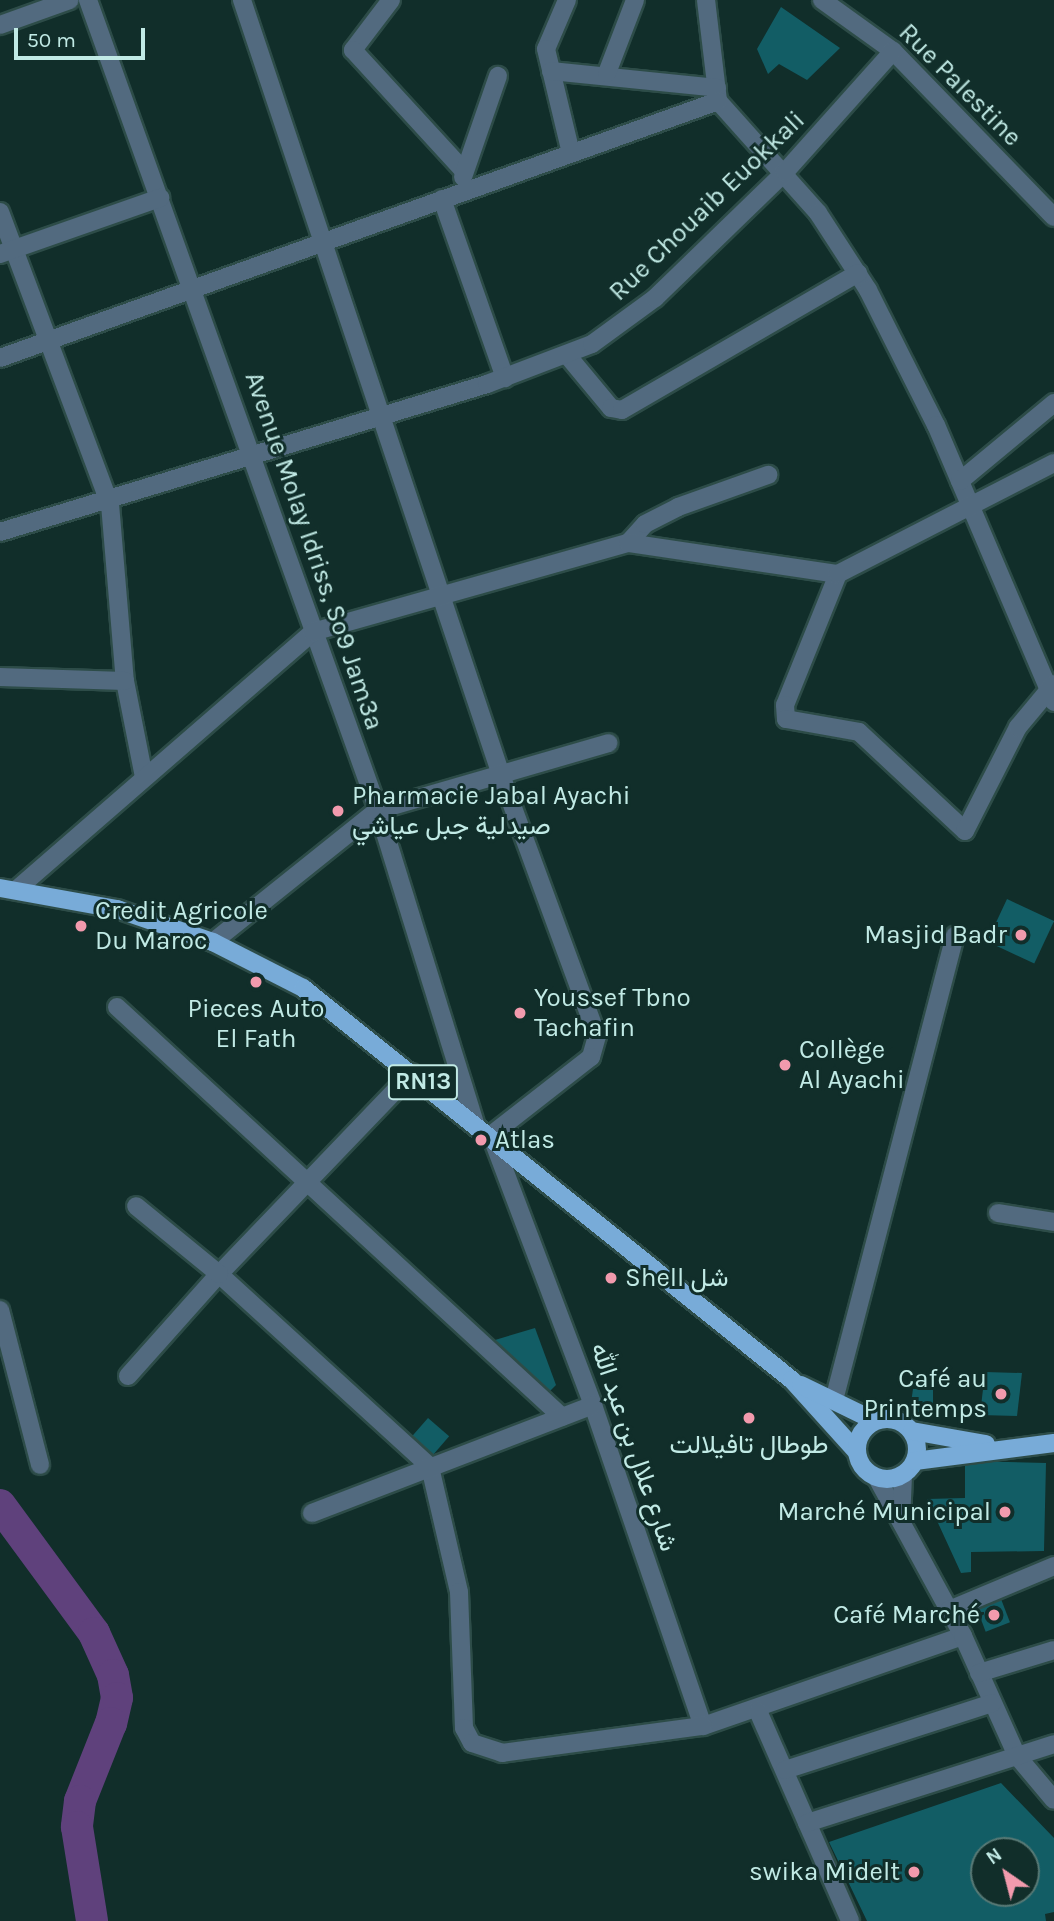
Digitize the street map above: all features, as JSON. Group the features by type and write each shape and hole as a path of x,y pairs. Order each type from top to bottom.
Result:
{"main road":[{"name":"RN13","path":"8,889 117,909 213,942 303,988 491,1135 792,1380 856,1451 863,1468 877,1478 1000,1446 1054,1443"},
{"name":"RN13","path":"792,1380 875,1421 895,1420 912,1431 1000,1446"},
{"path":"856,1451 861,1433 875,1421"},
{"path":"909,1468 912,1431"}],"street":[{"path":"0,25 70,0"},
{"name":"Avenue Molay Idriss, So9 Jam3a","path":"88,0 255,457 313,632 378,810 475,1124"},
{"path":"242,0 320,243 383,414 443,591 500,775 597,1050 491,1135"},
{"path":"391,0 353,50 462,169"},
{"path":"567,0 546,49 571,153"},
{"path":"607,74 635,0"},
{"path":"706,0 717,95 785,172 858,273 960,481 1052,693 1018,727 965,831 859,732 786,719 785,705 838,574"},
{"name":"Rue Palestine","path":"822,0 893,51 1054,217"},
{"name":"Rue Chouaib Euokkali","path":"0,532 110,503 383,414 505,378 567,355 629,320 785,172 893,51"},
{"path":"551,71 607,74 717,95"},
{"path":"463,192 462,169 498,76"},
{"path":"0,358 571,153 717,95"},
{"path":"5,252 160,198"},
{"path":"442,199 505,378"},
{"path":"0,212 5,252 51,340 110,503 125,681 144,777"},
{"path":"567,355 611,408 622,410 858,273"},
{"path":"960,481 1054,404"},
{"path":"8,889 313,632 443,591 628,543 838,574 972,509 1054,463"},
{"path":"628,543 645,524 678,507 768,475"},
{"path":"0,677 125,681"},
{"path":"213,942 378,810 608,743"},
{"path":"834,1400 955,935"},
{"path":"117,1007 310,1181 562,1417"},
{"path":"128,1376 219,1274 412,1073"},
{"name":"شارع علال بن عبد الله","path":"491,1135 593,1405 703,1726"},
{"path":"136,1206 219,1274 430,1467 459,1592 464,1728 472,1743 502,1754 703,1726 758,1711 963,1636"},
{"path":"998,1213 1054,1222"},
{"path":"0,1310 40,1465"},
{"path":"312,1513 593,1405"},
{"path":"901,1521 909,1468"},
{"path":"877,1478 963,1636 1017,1756 1054,1800"},
{"path":"948,1609 1054,1566"},
{"path":"979,1673 1054,1650"},
{"path":"785,1770 992,1703"},
{"path":"758,1711 850,1921"},
{"path":"807,1823 1054,1744"}],"building":[{"path":"781,7 840,48 807,80 779,64 768,74 757,49"},
{"name":"Masjid Badr","path":"1007,899 1054,921 1034,964 987,942"},
{"path":"535,1328 556,1385 549,1392 495,1340"},
{"name":"Café au Printemps","path":"985,1372 1022,1373 1017,1416 980,1415"},
{"path":"913,1389 933,1389 933,1415 909,1417"},
{"path":"428,1418 449,1436 433,1454 412,1436"},
{"name":"Marché Municipal","path":"965,1461 1046,1463 1044,1551 971,1552 971,1572 961,1573 927,1499 965,1498"},
{"name":"Café Marché","path":"1001,1599 1010,1622 986,1632 977,1608"},
{"name":"swika Midelt","path":"1001,1783 1054,1838 1054,1912 1045,1914 1046,1921 867,1921 829,1842"}],"waterway":[{"path":"0,1505 94,1633 113,1675 117,1698 111,1723 80,1801 77,1827 92,1921"}],"place":[{"name":"Pharmacie Jabal Ayachi صيدلية جبل عياشي","path":"338,811"},
{"name":"Credit Agricole Du Maroc","path":"81,926"},
{"name":"Masjid Badr","path":"1021,935"},
{"name":"Pieces Auto El Fath","path":"256,982"},
{"name":"Youssef Tbno Tachafin","path":"520,1013"},
{"name":"Collège Al Ayachi","path":"785,1065"},
{"name":"Atlas","path":"481,1140"},
{"name":"Shell شل","path":"611,1278"},
{"name":"Café au Printemps","path":"1001,1394"},
{"name":"طوطال تافيلالت","path":"749,1418"},
{"name":"Marché Municipal","path":"1005,1512"},
{"name":"Café Marché","path":"994,1615"},
{"name":"swika Midelt","path":"914,1872"}]}
